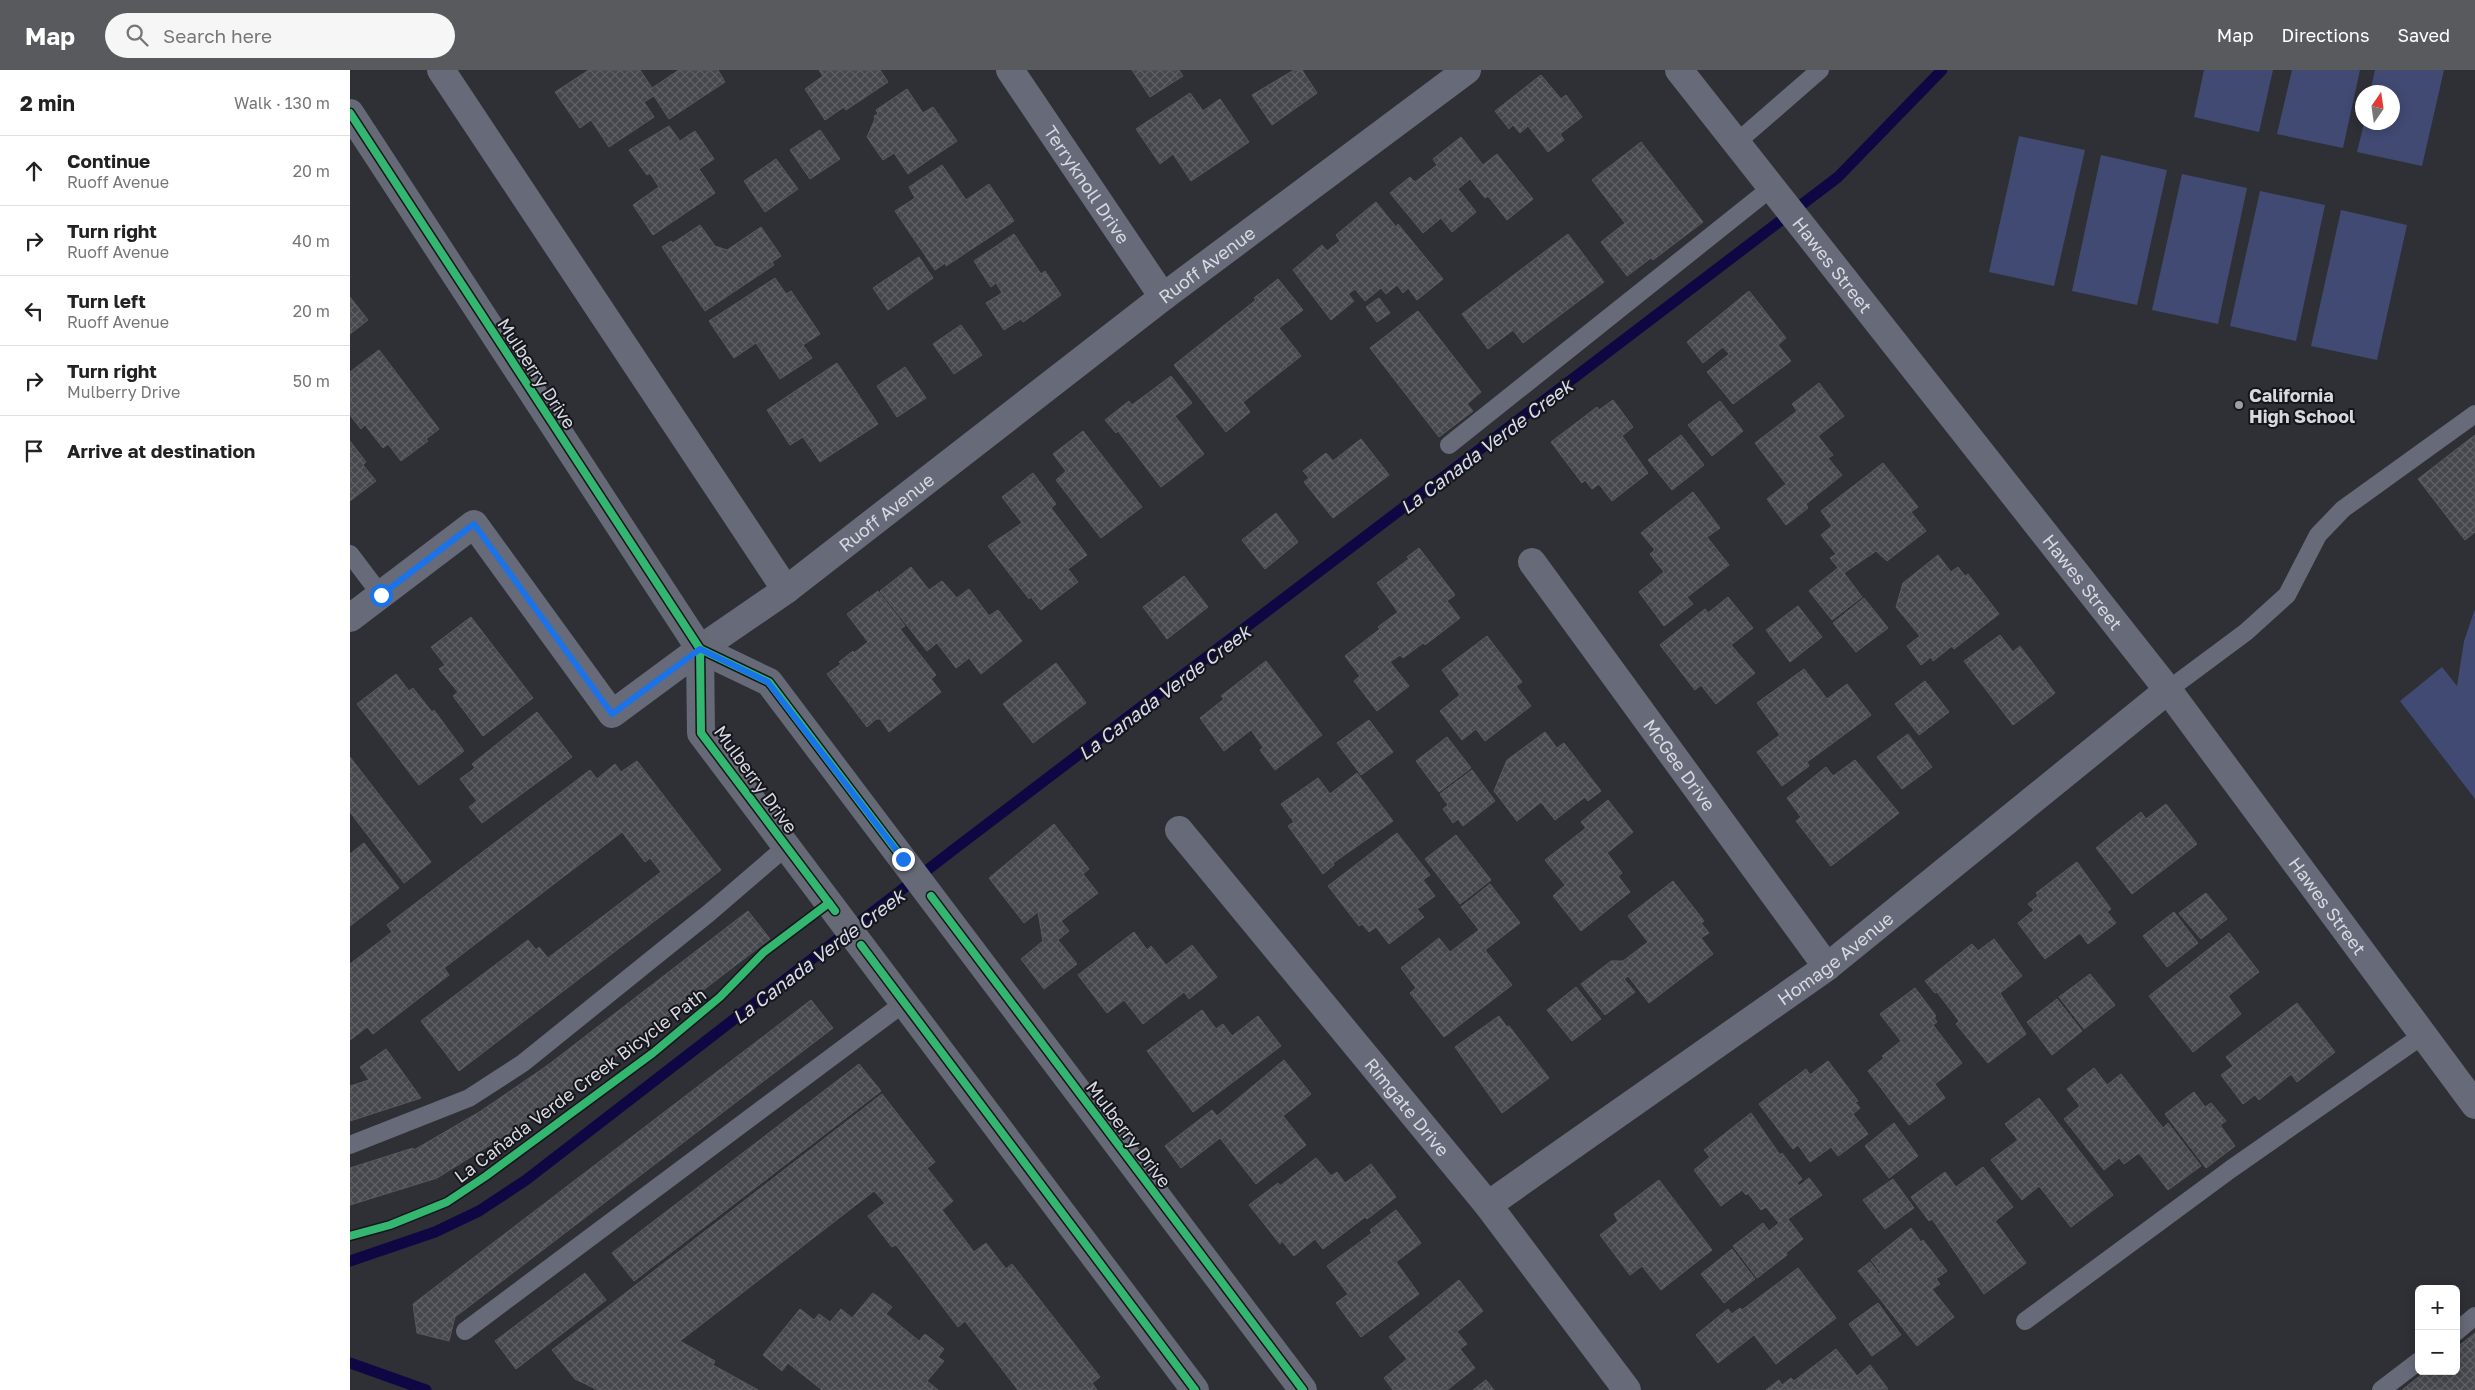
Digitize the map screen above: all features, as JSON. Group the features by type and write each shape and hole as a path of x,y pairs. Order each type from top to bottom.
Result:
{"main road":[{"name":"Mulberry Drive","path":"350,113 700,649 768,682 1304,1390"},
{"name":"Mulberry Drive","path":"700,649 701,733 1195,1390"}],"street":[{"path":"441,70 786,590"},
{"name":"Terryknoll Drive","path":"1010,70 1163,297"},
{"name":"Ruoff Avenue","path":"350,618 474,524 612,714 700,649 786,590 1163,297 1468,70"},
{"name":"Hawes Street","path":"1679,70 2168,690 2475,1105"},
{"name":"McGee Drive","path":"1532,562 1827,967"},
{"name":"Homage Avenue","path":"1488,1205 1827,967 2168,690"},
{"name":"Rimgate Drive","path":"1179,830 1488,1205 1627,1390"}],"lane":[{"path":"1736,143 1820,70"},
{"path":"1448,445 1775,192"},
{"path":"2168,690 2246,632 2288,595 2318,535 2343,509 2475,414"},
{"path":"350,554 381,595"},
{"path":"350,1145 469,1098 523,1063 709,913 786,846"},
{"path":"465,1331 904,1003"},
{"path":"2025,1321 2231,1169 2423,1035"},
{"path":"2458,1330 2475,1316"},
{"path":"2381,1390 2415,1364"}],"shaded area":[{"path":"2204,70 2273,70 2259,132 2194,117"},
{"path":"2292,70 2360,70 2357,85 2355,85 2343,148 2277,134"},
{"path":"2375,70 2444,70 2422,166 2357,152 2362,130 2400,130 2400,85 2372,85"},
{"path":"2019,136 2085,150 2054,286 1989,272"},
{"path":"2101,155 2167,170 2137,305 2072,291"},
{"path":"2182,174 2247,188 2218,324 2152,310"},
{"path":"2260,191 2325,205 2296,341 2230,326"},
{"path":"2341,210 2407,225 2377,360 2311,346"},
{"path":"2475,609 2475,799 2400,701 2442,667 2457,686 2464,641"}],"building":[{"path":"589,70 640,70 652,88 679,70 718,70 725,82 669,119 654,96 644,102 654,117 609,147 591,120 580,128 555,92"},
{"path":"819,70 880,70 888,82 846,110 844,107 825,120 805,89 823,76"},
{"path":"1132,70 1179,70 1183,76 1150,97"},
{"path":"1294,70 1302,70 1317,93 1272,125 1252,95"},
{"path":"1541,75 1561,99 1566,95 1582,117 1560,134 1564,140 1548,152 1528,126 1520,133 1513,125 1509,129 1495,111"},
{"path":"907,89 923,113 933,107 957,141 908,174 894,153 883,160 867,137 875,119 874,116 878,114 876,110"},
{"path":"1190,93 1203,111 1220,99 1249,142 1191,181 1173,154 1160,164 1136,129"},
{"path":"669,126 680,141 695,131 714,159 699,169 715,193 653,235 633,205 659,187 650,173 647,175 629,150"},
{"path":"820,130 840,159 810,179 790,150"},
{"path":"1461,137 1483,165 1497,154 1533,199 1507,220 1488,196 1485,198 1470,179 1458,189 1476,212 1452,232 1441,218 1423,233 1390,193 1410,177 1415,182 1437,165 1433,159"},
{"path":"1641,142 1703,222 1653,260 1651,258 1627,276 1601,242 1625,223 1592,180"},
{"path":"776,159 798,189 765,212 744,181"},
{"path":"942,165 966,200 989,184 1014,221 946,266 945,263 935,270 895,211 915,198 909,187"},
{"path":"1376,202 1396,227 1398,224 1443,279 1417,300 1408,288 1403,293 1397,285 1386,294 1381,288 1365,301 1355,289 1348,294 1354,301 1331,320 1293,270 1322,245 1327,251 1340,241 1336,235"},
{"path":"700,225 715,246 727,250 761,227 781,256 772,262 774,265 705,311 662,247 671,241 673,243"},
{"path":"1014,234 1041,274 1045,271 1061,295 1023,322 1021,319 1004,330 986,303 1002,293 996,283 991,287 974,261"},
{"path":"1568,234 1604,282 1523,343 1513,330 1488,349 1462,314"},
{"path":"919,257 933,278 888,310 873,288"},
{"path":"775,278 786,294 791,291 820,334 803,345 812,358 780,379 756,343 734,358 709,321"},
{"path":"1278,279 1303,310 1279,328 1301,356 1243,402 1250,412 1226,432 1174,365 1256,300 1254,298"},
{"path":"1749,291 1786,338 1778,345 1791,361 1733,404 1707,372 1729,354 1723,347 1703,363 1687,342"},
{"path":"350,297 368,320 350,334"},
{"path":"1379,298 1390,313 1377,322 1366,307"},
{"path":"1418,311 1481,392 1467,404 1473,411 1439,437 1370,348"},
{"path":"961,325 982,355 954,374 933,344"},
{"path":"379,350 439,429 426,439 428,441 401,461 388,444 383,448 365,425 361,429 350,415 350,372"},
{"path":"837,363 878,424 820,462 803,437 790,445 767,410"},
{"path":"905,367 926,398 897,417 877,386"},
{"path":"1171,376 1192,403 1175,416 1204,454 1161,487 1118,431 1116,433 1105,420 1129,401 1132,405"},
{"path":"1819,383 1844,416 1818,436 1833,455 1828,458 1842,475 1806,504 1808,508 1786,525 1767,499 1786,484 1755,443 1797,411 1792,404"},
{"path":"1613,400 1633,427 1622,436 1648,473 1612,501 1599,484 1592,489 1585,480 1582,483 1551,442 1597,407 1599,410"},
{"path":"1720,401 1743,431 1712,456 1688,425"},
{"path":"1083,431 1142,507 1101,538 1056,480 1066,471 1053,454"},
{"path":"1681,435 1704,465 1672,490 1648,460"},
{"path":"2475,435 2475,532 2465,540 2418,479"},
{"path":"1361,439 1389,475 1333,518 1304,482 1309,478 1303,471 1326,453 1333,461"},
{"path":"350,441 366,462 363,465 376,481 350,501"},
{"path":"1883,463 1918,507 1911,512 1926,531 1887,561 1876,551 1844,573 1862,597 1832,620 1809,591 1838,568 1830,558 1836,554 1821,535 1832,526 1821,511"},
{"path":"1033,473 1056,504 1051,508 1087,555 1068,569 1078,582 1041,610 1031,597 1029,599 988,546 1022,523 1002,497"},
{"path":"1693,492 1720,528 1707,537 1729,565 1687,597 1693,604 1664,626 1639,592 1664,572 1650,554 1655,550 1641,533"},
{"path":"1276,513 1298,542 1265,569 1242,540"},
{"path":"1419,548 1455,595 1447,601 1460,618 1425,645 1423,643 1403,658 1400,655 1390,662 1409,686 1377,711 1354,681 1360,676 1345,656 1380,629 1378,627 1398,612 1377,583 1409,559 1407,557"},
{"path":"1938,555 1951,572 1958,567 1965,576 1968,574 1999,614 1954,649 1952,646 1933,661 1931,657 1921,665 1907,646 1920,636 1896,607 1903,583"},
{"path":"911,567 929,590 942,581 957,598 969,589 989,616 998,610 1022,641 981,674 969,658 956,668 937,643 927,651 880,591"},
{"path":"1184,576 1208,607 1167,639 1143,607"},
{"path":"878,591 905,626 900,629 936,675 931,679 941,692 889,732 880,719 876,719 867,727 827,674 841,664 839,662 853,651 854,653 868,642 847,614"},
{"path":"1728,597 1753,628 1731,645 1755,673 1716,704 1701,685 1695,690 1660,645 1705,609 1708,613"},
{"path":"1864,598 1888,628 1856,652 1833,623"},
{"path":"1798,606 1822,637 1790,662 1766,630"},
{"path":"471,617 533,698 483,736 453,696 458,692 439,669 445,665 431,647"},
{"path":"2000,635 2013,652 2020,646 2055,693 2013,725 1964,661"},
{"path":"1487,636 1522,682 1516,686 1531,706 1485,741 1476,729 1462,740 1440,711 1460,695 1442,670"},
{"path":"1266,661 1322,735 1275,770 1260,750 1263,747 1251,730 1224,751 1200,718 1224,699 1221,696"},
{"path":"1056,663 1086,703 1033,743 1003,704"},
{"path":"1804,669 1827,699 1847,684 1871,715 1807,762 1809,766 1782,786 1757,752 1780,735 1757,703"},
{"path":"396,674 409,691 413,688 432,712 434,710 464,751 419,785 357,704"},
{"path":"1925,681 1949,712 1919,735 1895,704"},
{"path":"537,712 572,757 482,823 469,807 477,801 460,779 475,768 472,764"},
{"path":"1369,720 1393,752 1361,775 1337,743"},
{"path":"1545,732 1557,748 1564,743 1601,791 1588,801 1585,797 1555,820 1541,802 1517,821 1494,791 1507,760"},
{"path":"1908,734 1932,767 1902,789 1877,757"},
{"path":"1447,737 1471,768 1439,792 1416,761"},
{"path":"350,757 431,862 404,883 350,812"},
{"path":"1855,760 1899,813 1831,866 1796,821 1801,817 1787,798 1826,767 1833,776"},
{"path":"637,761 721,870 459,1071 421,1021 528,940 536,950 539,947 548,958 661,872 650,858 645,862 622,832 444,968 449,975 373,1034 367,1027 350,1040 350,964 392,932 387,925 590,770 597,779 615,764 621,772"},
{"path":"1472,770 1495,801 1463,826 1458,819 1453,823 1443,809 1448,805 1440,794"},
{"path":"1357,773 1393,821 1333,863 1334,865 1323,874 1288,826 1294,822 1281,804 1318,778 1330,794"},
{"path":"1608,800 1633,832 1607,853 1622,873 1618,876 1630,892 1581,931 1553,896 1565,885 1545,860 1586,828 1581,822"},
{"path":"2166,804 2197,844 2132,894 2096,848 2141,812 2146,819"},
{"path":"1054,824 1089,869 1083,874 1098,893 1061,921 1069,931 1058,940 1077,964 1044,989 1021,959 1043,941 1038,912 1024,923 989,878"},
{"path":"1397,833 1430,875 1423,880 1435,896 1417,909 1424,917 1389,944 1376,927 1369,932 1362,924 1359,926 1328,886"},
{"path":"1456,835 1491,880 1460,904 1425,859"},
{"path":"364,843 399,888 350,926 350,854"},
{"path":"2077,862 2111,909 2107,912 2116,923 2088,944 2080,933 2045,959 2018,923 2034,910 2028,904 2038,896 2036,893"},
{"path":"1673,881 1704,921 1701,923 1709,933 1701,938 1713,954 1649,1003 1628,976 1624,979 1635,992 1605,1015 1581,984 1611,961 1623,961 1648,942 1628,916"},
{"path":"1490,884 1520,923 1485,950 1512,985 1444,1037 1410,993 1416,988 1401,968 1439,938 1450,952 1479,930 1461,907"},
{"path":"2206,893 2227,919 2201,939 2179,913"},
{"path":"748,911 770,939 546,1110 437,1178 350,1205 350,1168 413,1148 414,1150 481,1111 548,1065"},
{"path":"2174,912 2198,943 2167,967 2143,936"},
{"path":"1134,932 1147,950 1151,946 1166,965 1192,945 1217,977 1189,999 1184,992 1143,1024 1124,1000 1107,1013 1078,975"},
{"path":"2229,933 2259,972 2228,996 2241,1014 2193,1052 2149,996"},
{"path":"1994,939 2022,976 2000,993 2026,1034 1988,1063 1956,1024 1959,1021 1937,992 1935,993 1925,981 1972,944 1978,951"},
{"path":"2090,974 2115,1005 2084,1029 2059,997"},
{"path":"1576,987 1601,1019 1572,1041 1547,1010"},
{"path":"1915,988 1936,1016 1934,1018 1937,1022 1933,1025 1962,1063 1935,1084 1945,1098 1909,1125 1868,1071 1884,1058 1882,1056 1901,1041 1880,1014"},
{"path":"2057,999 2082,1031 2052,1055 2027,1022"},
{"path":"811,1000 833,1028 455,1317 449,1341 417,1333 413,1304"},
{"path":"2297,1003 2335,1052 2297,1082 2291,1074 2259,1100 2255,1095 2243,1104 2221,1075 2233,1066 2226,1057"},
{"path":"1202,1010 1216,1029 1223,1024 1232,1036 1258,1016 1281,1046 1193,1112 1147,1051"},
{"path":"1499,1016 1507,1027 1509,1026 1549,1078 1502,1113 1455,1047"},
{"path":"386,1049 421,1098 350,1121 350,1086 369,1080 360,1067"},
{"path":"1284,1060 1311,1094 1283,1116 1306,1145 1256,1184 1220,1138 1181,1168 1165,1146 1212,1110 1217,1116"},
{"path":"1828,1061 1858,1101 1855,1102 1860,1108 1853,1114 1868,1134 1838,1156 1831,1147 1810,1162 1798,1145 1793,1149 1759,1104 1806,1069 1810,1075"},
{"path":"859,1064 881,1091 634,1281 612,1253"},
{"path":"2094,1068 2107,1085 2121,1074 2163,1128 2168,1123 2201,1166 2168,1190 2139,1153 2124,1164 2119,1158 2104,1170 2064,1119 2080,1106 2067,1089"},
{"path":"2194,1092 2205,1107 2211,1103 2226,1121 2220,1125 2235,1146 2206,1168 2165,1114"},
{"path":"882,1094 935,1162 927,1168 953,1201 942,1210 974,1252 986,1243 1006,1269 1012,1264 1100,1377 1092,1383 1097,1390 1018,1390 965,1321 958,1327 896,1245 892,1247 868,1216 885,1203 874,1191 680,1341 715,1361 713,1365 758,1390 598,1390 575,1379 552,1350"},
{"path":"2039,1098 2113,1195 2071,1227 2039,1186 2022,1200 1991,1160 2018,1140 2005,1124"},
{"path":"1751,1113 1780,1155 1782,1153 1802,1179 1797,1183 1799,1186 1809,1178 1822,1195 1788,1219 1803,1239 1786,1253 1787,1255 1757,1278 1733,1246 1763,1223 1769,1231 1779,1223 1766,1207 1761,1210 1748,1193 1746,1195 1742,1190 1721,1206 1694,1170 1710,1157 1704,1150"},
{"path":"1894,1123 1918,1156 1889,1178 1865,1146"},
{"path":"1316,1158 1331,1176 1337,1172 1345,1183 1371,1164 1396,1197 1367,1219 1365,1217 1323,1249 1315,1239 1294,1256 1282,1241 1280,1244 1249,1205 1278,1183 1280,1186"},
{"path":"1983,1167 2013,1207 1995,1221 2026,1263 1984,1294 1932,1219 1929,1221 1911,1197 1945,1172 1956,1187"},
{"path":"1893,1179 1914,1208 1885,1229 1863,1200"},
{"path":"1659,1180 1712,1250 1661,1290 1642,1266 1630,1275 1600,1235 1618,1221 1614,1214"},
{"path":"1396,1210 1421,1243 1396,1262 1419,1294 1361,1337 1336,1303 1348,1294 1327,1266 1372,1233 1370,1230"},
{"path":"1911,1228 1947,1271 1936,1279 1940,1284 1932,1289 1954,1317 1917,1346 1858,1271 1870,1262 1879,1274 1881,1273 1871,1260"},
{"path":"1732,1249 1755,1279 1724,1303 1701,1274"},
{"path":"1798,1268 1836,1318 1776,1364 1754,1335 1718,1363 1696,1335 1728,1309 1732,1314 1740,1308 1742,1310"},
{"path":"585,1273 606,1300 516,1369 495,1341"},
{"path":"1459,1280 1483,1311 1457,1332 1467,1344 1460,1349 1475,1368 1447,1390 1393,1390 1384,1378 1407,1359 1389,1337"},
{"path":"873,1293 892,1307 886,1314 919,1341 925,1334 944,1349 938,1357 944,1361 927,1381 938,1390 822,1390 788,1363 782,1371 763,1355 800,1309 814,1320 819,1314 830,1322 841,1309 852,1318"},
{"path":"1878,1303 1901,1335 1872,1356 1849,1324"},
{"path":"2475,1333 2475,1390 2402,1390 2421,1375 2460,1375 2460,1345"},
{"path":"1836,1349 1857,1376 1870,1365 1888,1389 1766,1390 1779,1380 1782,1385 1791,1378 1794,1381"},
{"path":"1486,1380 1494,1390 1473,1390"}],"waterway":[{"name":"La Canada Verde Creek","path":"350,1261 435,1232 479,1211 526,1180 957,847 1838,177 1942,70"},
{"path":"350,1363 426,1390"}],"cycle path":[{"path":"350,113 700,649 769,682 903,859"},
{"path":"700,649 701,733 835,911"},
{"path":"931,896 1303,1390"},
{"name":"La Cañada Verde Creek Bicycle Path","path":"350,1236 390,1225 447,1202 486,1176 653,1053 720,997 764,952 829,903"},
{"path":"861,945 1195,1390"}],"place":[{"name":"California High School","path":"2239,405"}],"route":[{"path":"381,595 474,524 612,714 700,649 768,682 903,859"}]}
